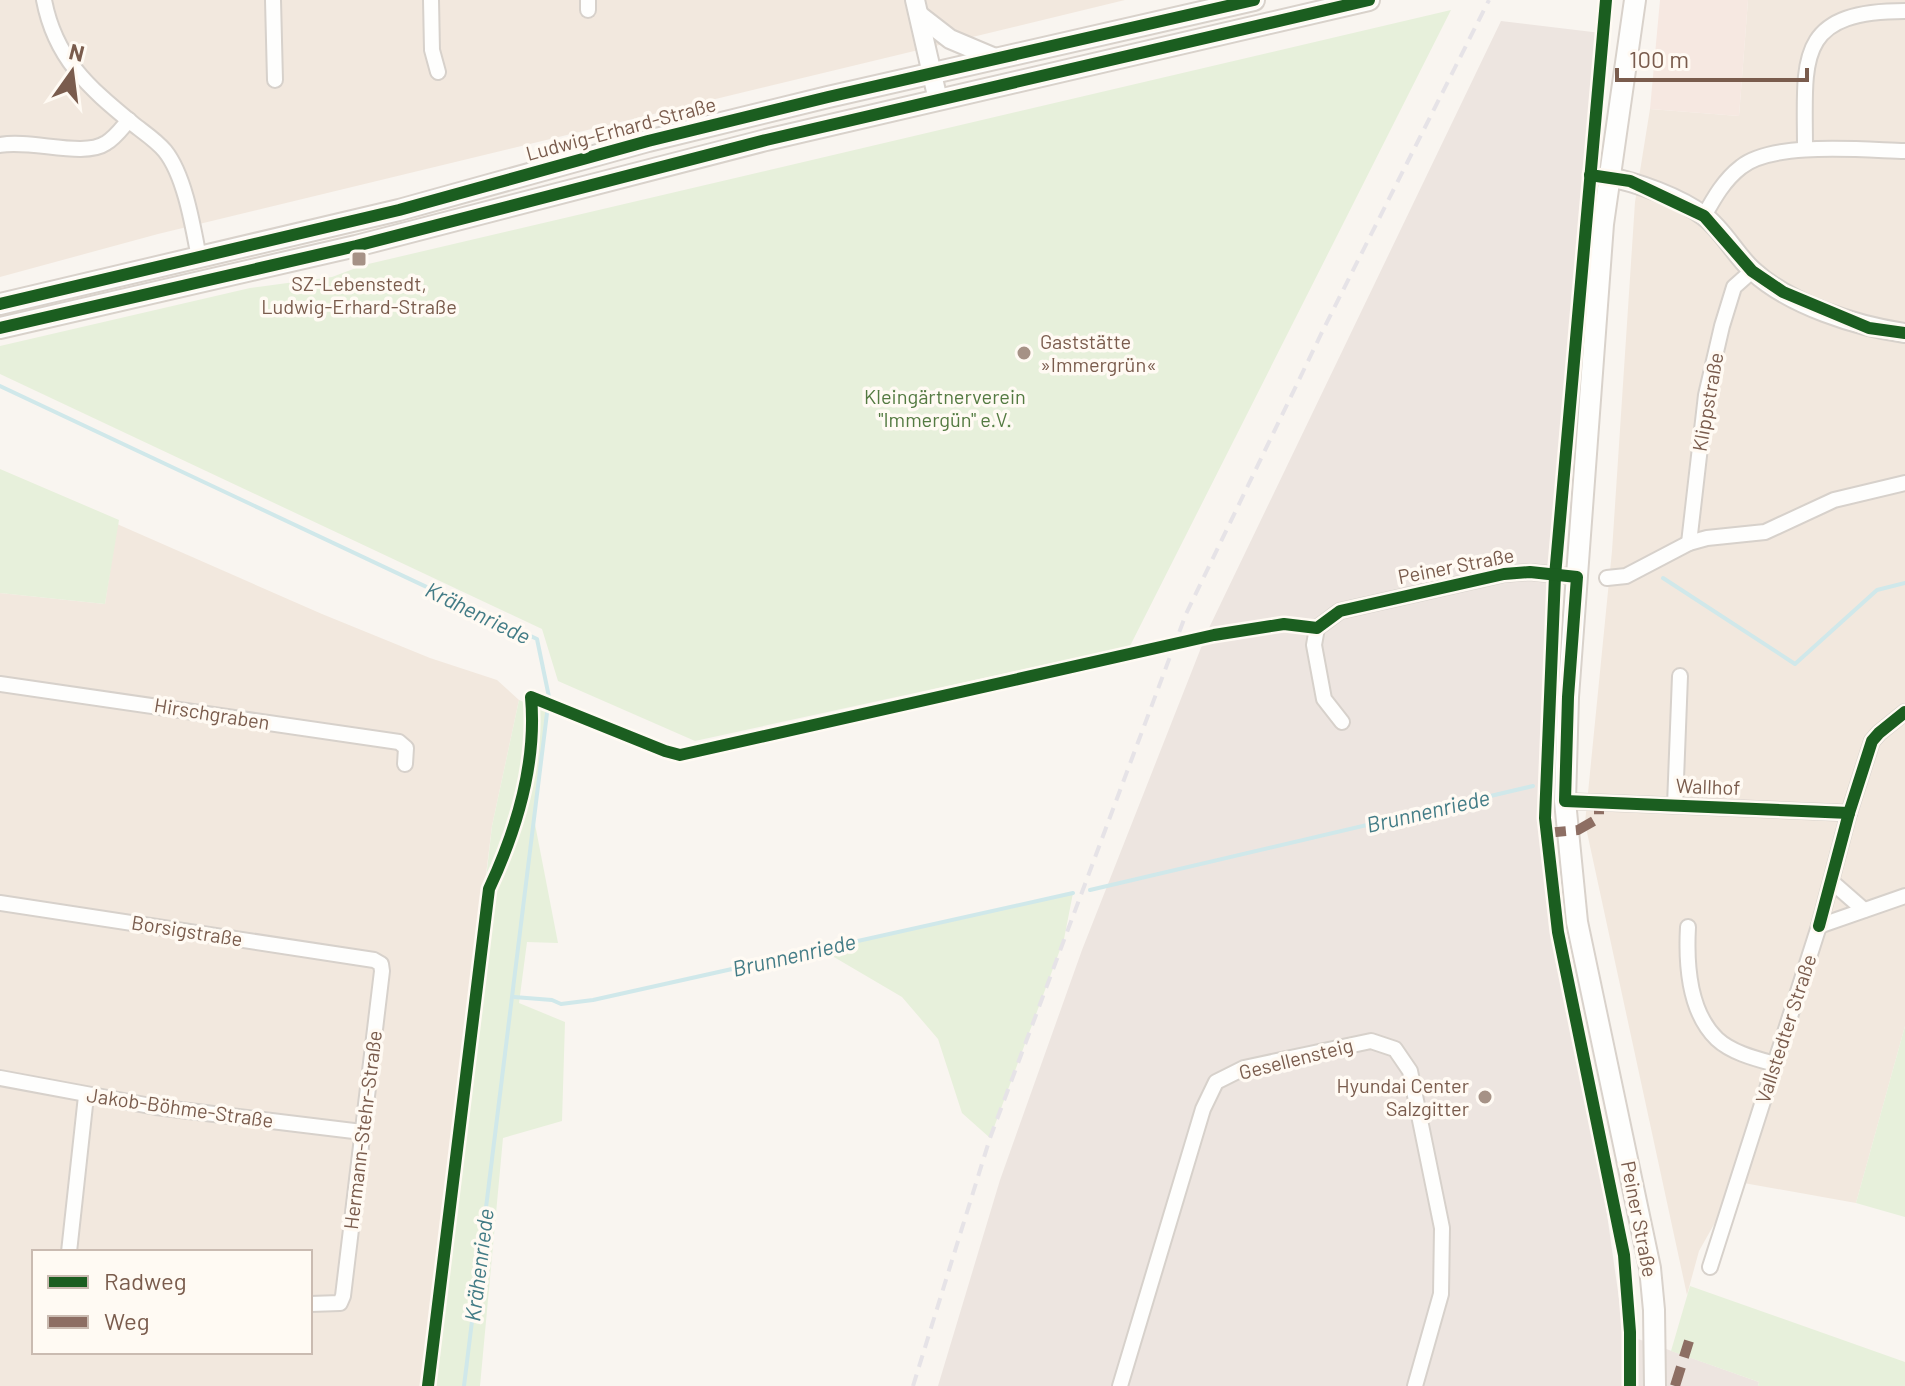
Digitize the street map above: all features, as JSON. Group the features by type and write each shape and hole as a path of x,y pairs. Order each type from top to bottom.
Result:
{"main road":[{"name":"Ludwig-Erhard-Straße","path":"0,304 399,210 663,137 1254,0"},
{"path":"0,328 477,216 766,140 1369,0"},
{"name":"Peiner Straße","path":"1632,5 1608,177 1568,697 1565,801 1577,922 1650,1268 1655,1386"}],"street":[{"path":"44,0 49,27 76,72 165,151 177,173 192,222 203,281"},
{"path":"273,0 275,80"},
{"path":"431,0 432,50 438,72"},
{"path":"917,8 956,42 995,58"},
{"path":"917,8 938,100"},
{"path":"1805,149 1805,75 1812,49 1823,30 1848,16 1905,11"},
{"path":"0,145 18,142 79,151 106,143 129,120"},
{"path":"1704,216 1721,186 1743,164 1777,152 1805,149 1905,151"},
{"path":"1608,177 1646,186 1704,216 1752,271 1783,292 1869,328 1905,333"},
{"name":"Klippstraße","path":"1689,543 1706,395 1734,287 1752,271"},
{"path":"1607,578 1626,576 1689,543 1774,529 1834,500 1905,483"},
{"name":"Peiner Straße","path":"1342,722 1324,699 1314,645 1317,628 1340,611 1504,574 1530,572 1577,577"},
{"path":"1675,805 1680,676"},
{"name":"Hirschgraben","path":"0,684 399,742 406,748 405,764"},
{"name":"Vallstedter Straße","path":"1710,1267 1819,926 1872,741 1905,712"},
{"name":"Wallhof","path":"1565,801 1849,813"},
{"path":"1832,882 1864,910"},
{"path":"1819,926 1905,896"},
{"name":"Borsigstraße","path":"0,903 374,960"},
{"path":"1688,927 1686,956 1698,1011 1718,1040 1749,1056 1775,1064"},
{"name":"Hermann-Stehr-Straße","path":"312,1304 340,1303 343,1296 382,971 381,964 374,960"},
{"name":"Gesellensteig","path":"1120,1386 1203,1109 1216,1082 1244,1068 1371,1041 1395,1049 1410,1071 1442,1228 1441,1294 1415,1386"},
{"name":"Jakob-Böhme-Straße","path":"0,1078 86,1096 209,1115 362,1132"},
{"path":"69,1250 86,1096"}],"shaded area":[{"path":"0,0 1125,0 158,234 0,277"},
{"path":"1660,0 1748,0 1739,116 1650,109"},
{"path":"1748,0 1905,0 1905,1026 1856,1203 1738,1182 1699,1251 1687,1295 1585,823 1612,551 1635,202 1650,109 1739,116"},
{"path":"1501,21 1601,33 1552,541 1539,804 1593,1116 1624,1334 1759,1382 1758,1386 938,1386 1000,1180 1082,950 1208,630"},
{"path":"117,524 322,614 430,658 497,680 519,700 492,826 423,1386 0,1386 0,593 105,604"}],"green space":[{"name":"Kleingärtnerverein \"Immergün\" e.V.","path":"1451,10 1130,646 695,741 558,681 542,629 0,374 0,346 250,288 332,277 364,265"},
{"path":"0,469 119,520 105,604 0,593"},
{"path":"519,700 548,712 534,819 558,943 527,942 519,1003 565,1022 562,1121 503,1138 480,1386 428,1386 492,826"},
{"path":"1073,893 1064,939 990,1138 962,1113 938,1039 902,997 822,950"},
{"path":"1905,1026 1905,1217 1856,1203"},
{"path":"1690,1286 1905,1362 1905,1386 1758,1386 1759,1382 1671,1351"}],"waterway":[{"name":"Krähenriede","path":"0,386 537,639 549,697 464,1386"},
{"name":"Brunnenriede","path":"1663,578 1795,664 1877,590 1905,583"},
{"name":"Brunnenriede","path":"1090,890 1533,786"},
{"name":"Brunnenriede","path":"514,997 552,1000 561,1004 593,1000 1073,893"}],"railway":[{"path":"913,1386 990,1138 1186,614 1324,328 1489,0"}],"marked path":[{"path":"1546,833 1578,830 1599,818 1599,803"},
{"path":"1675,1386 1689,1341"}],"cycle path":[{"path":"0,304 399,210 648,141 828,97 1254,0"},
{"path":"0,328 356,246 766,140 1369,0"},
{"path":"1606,0 1555,576 1545,818 1558,932 1624,1255 1630,1332 1630,1386"},
{"path":"1590,175 1630,181 1704,216 1752,271 1783,292 1869,328 1905,333"},
{"path":"428,1386 489,889 523,795 531,746 531,697 680,755 1214,635 1284,624 1317,628 1340,611 1504,574 1530,572 1577,577 1568,697 1565,801 1849,813"},
{"path":"1819,926 1872,741 1905,712"}],"place":[{"name":"SZ-Lebenstedt, Ludwig-Erhard-Straße","path":"359,259"},
{"name":"Gaststätte »Immergrün«","path":"1024,353"},
{"name":"Hyundai Center Salzgitter","path":"1485,1097"}]}
